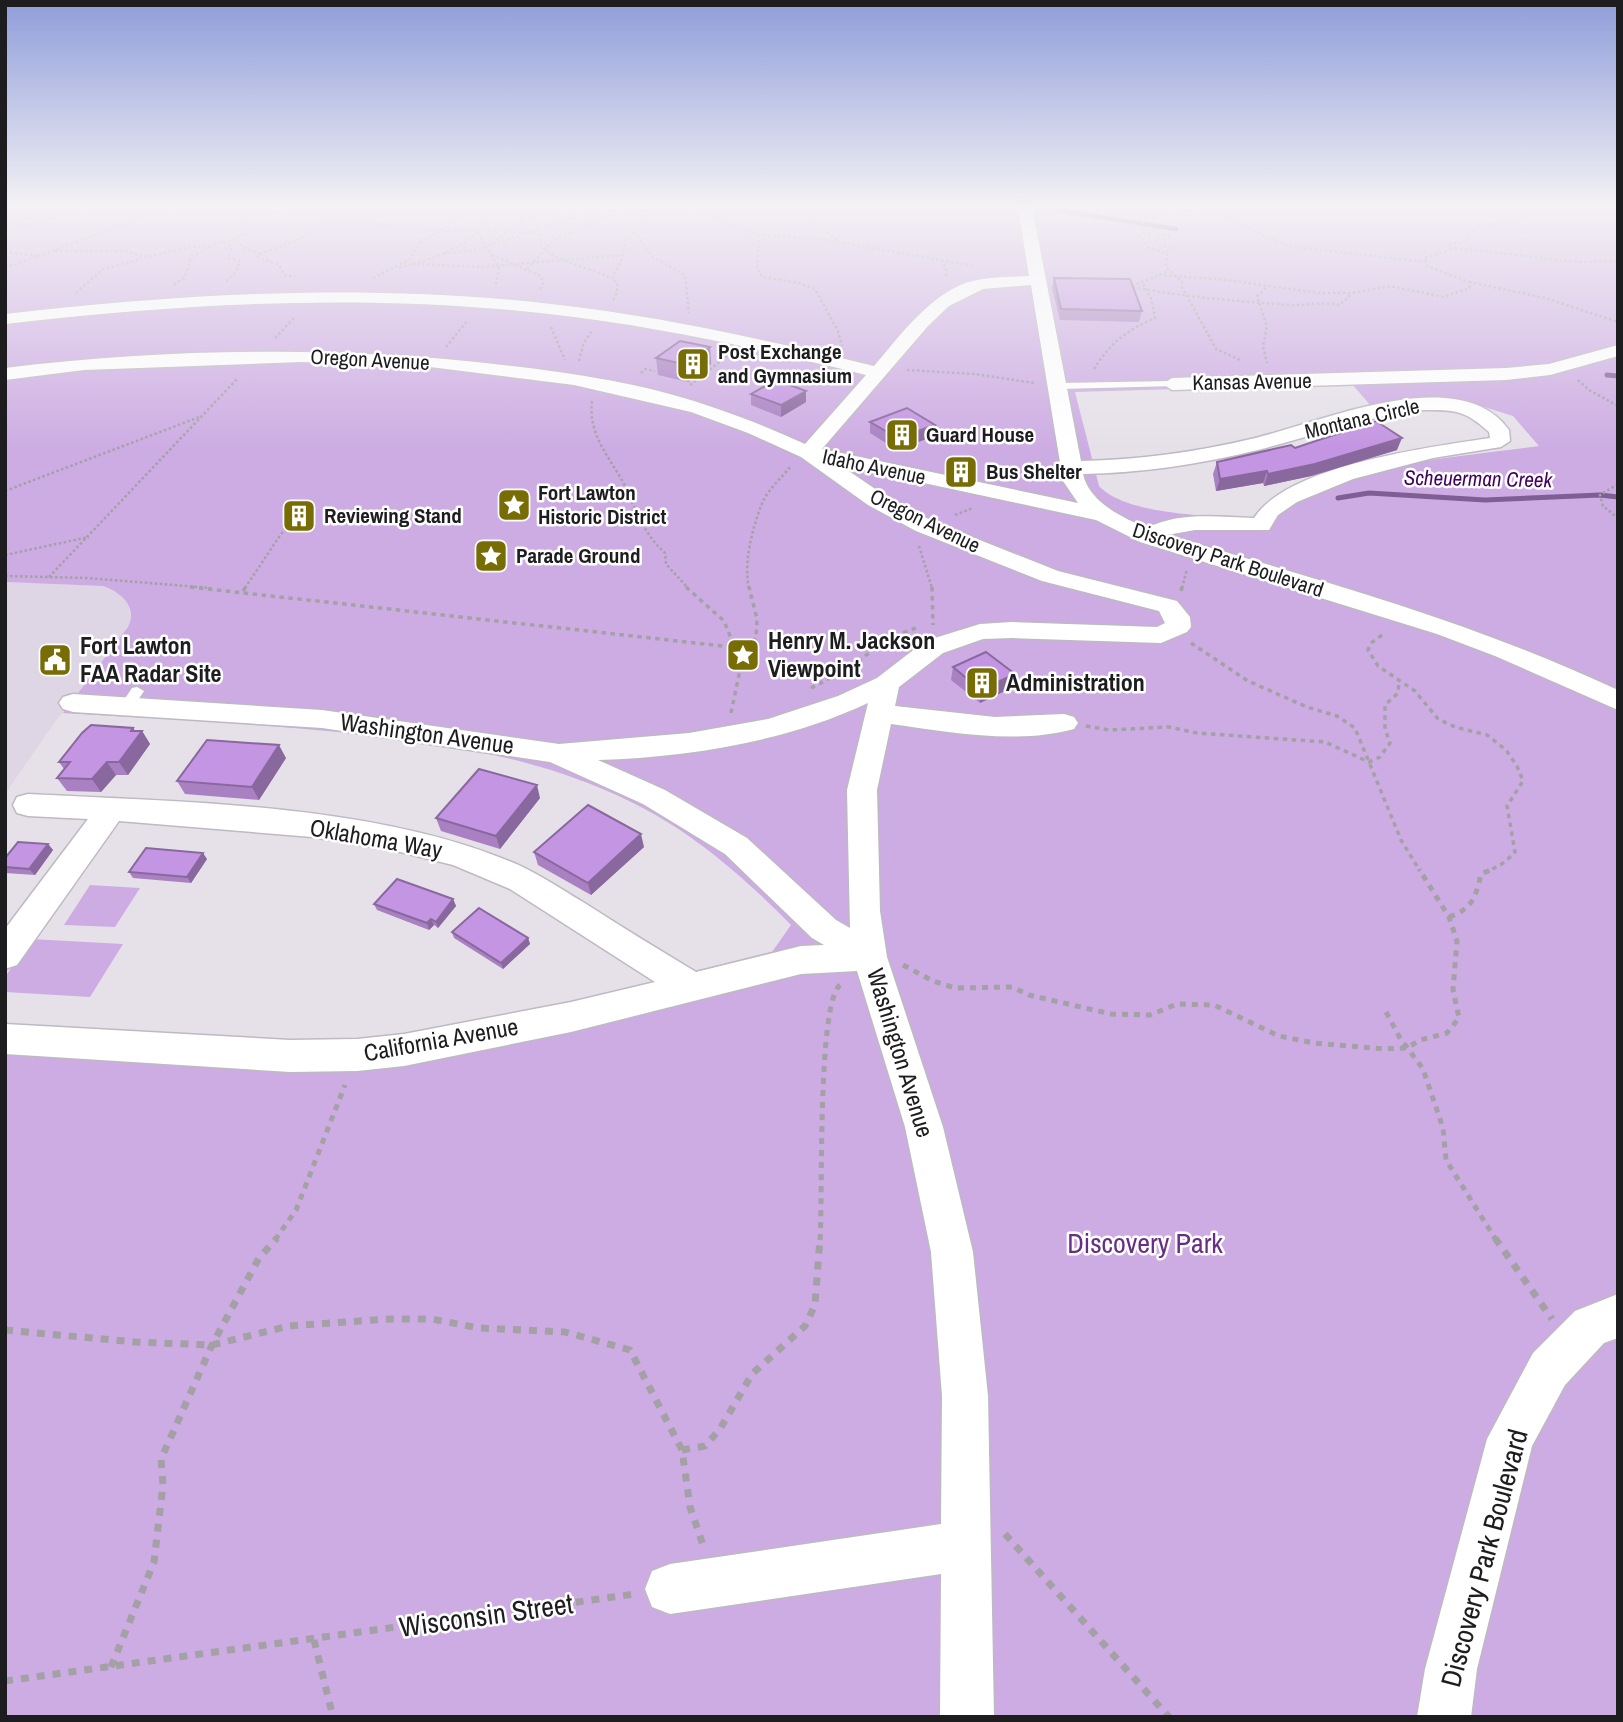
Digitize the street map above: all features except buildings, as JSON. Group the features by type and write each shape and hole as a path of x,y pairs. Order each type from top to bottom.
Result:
{"street":[{"path":"808,453 943,302 971,287"},
{"name":"Discovery Park Boulevard","path":"1039,287 1072,468 1079,491 1094,509 1149,537 1496,645 1566,674 1618,701"},
{"path":"5,318 162,303 309,300 480,304 687,329 882,370"},
{"name":"Kansas Avenue","path":"1172,384 1467,377 1569,364 1618,350"},
{"name":"Oregon Avenue","path":"5,373 84,365 257,358 430,362 599,384 697,408 808,453 921,534 1050,576 1168,606 1177,617 1178,627 1172,632"},
{"name":"Montana Circle","path":"1072,468 1131,464 1209,453 1269,441 1369,413 1424,404 1451,404 1470,409 1485,415 1499,430 1500,441 1494,443 1440,450 1390,461 1300,490 1267,513 1262,518 1261,525 1195,523 1166,527 1149,537"},
{"name":"Idaho Avenue","path":"808,453 1104,515"},
{"path":"556,753 647,749 730,725 806,719 848,704 886,684 934,647 980,632 1012,630 1144,636 1172,632"},
{"path":"870,957 863,911 860,825 862,790 886,684"},
{"name":"Washington Avenue","path":"73,703 132,698 322,719 556,753 654,797 736,846 801,904 824,929 870,957 925,1127 952,1252 965,1396 967,1717"},
{"path":"879,713 996,726 1033,727 1064,723"},
{"name":"Oklahoma Way","path":"28,805 267,820 405,841 458,854 521,880 690,986"},
{"path":"5,955 111,810"},
{"name":"California Avenue","path":"5,1039 290,1056 358,1055 404,1050 532,1025 802,960 870,957"},
{"name":"Discovery Park Boulevard","path":"1444,1717 1451,1669 1510,1438 1549,1369 1590,1326 1618,1316"},
{"path":"694,1586 965,1545"}],"lane":[{"name":"Kansas Avenue","path":"1059,386 1172,384"}],"path":[{"path":"67,310 74,302 80,287"},
{"path":"162,303 173,287"},
{"path":"217,287 212,291 217,302"},
{"path":"48,578 90,537 257,358 309,300 314,287"},
{"path":"565,378 579,360 584,342 596,321 595,316 617,293 617,287"},
{"path":"687,287 692,324 687,329"},
{"path":"811,287 816,289 820,302 841,334 844,364"},
{"path":"1136,287 1147,291 1258,303 1339,305 1349,297 1349,293"},
{"path":"1089,371 1096,368 1101,356 1120,334 1134,325 1155,318 1145,287"},
{"path":"1183,287 1216,349 1243,361"},
{"path":"1267,287 1257,296 1267,327 1263,353 1268,372"},
{"path":"1272,287 1349,293 1389,287"},
{"path":"1405,287 1418,290 1426,296 1447,298 1471,287"},
{"path":"1494,287 1545,298 1618,322"},
{"path":"430,362 446,347 480,304"},
{"path":"684,390 730,354"},
{"path":"1569,364 1580,383 1618,407"},
{"path":"882,370 975,374 1059,386"},
{"path":"599,384 593,398 590,417 603,452 624,485 633,509 652,541 664,552 666,564 690,592 707,603 724,621 731,643 738,654 743,656 752,653 746,648"},
{"path":"5,491 203,416"},
{"path":"5,576 87,578 243,591 746,648 756,638 757,619 747,580 750,547 764,499 789,468 808,453"},
{"path":"1618,484 1600,495 1603,506 1618,518"},
{"path":"808,689 845,671 879,643 905,630 933,627 934,594 921,534 1010,495"},
{"path":"243,591 281,534 299,517"},
{"path":"5,555 90,537"},
{"path":"1182,588 1187,568"},
{"path":"682,1450 705,1446 720,1429 752,1374 805,1326 815,1305 822,1214 822,1089 828,1030 836,988 870,957 891,960 933,981 955,988 1012,987 1029,995 1111,1014 1150,1014 1177,1004 1214,1005 1279,1036 1314,1043 1384,1049 1407,1048 1420,1040 1447,1032 1459,1018 1453,990 1457,941 1449,917 1401,840 1355,727 1338,716 1307,707 1248,681 1172,632"},
{"path":"1382,635 1373,640 1369,654 1377,667 1421,697 1433,715 1442,722 1493,738 1515,762 1524,778 1522,785 1507,802 1517,849 1509,862 1481,874 1475,902 1466,911 1449,917"},
{"path":"730,725 743,656"},
{"path":"1064,723 1109,730 1169,727 1197,733 1325,742 1369,762 1380,757 1390,743 1385,729 1385,705 1398,694 1399,681"},
{"path":"730,725 739,710"},
{"path":"1386,1012 1423,1069 1443,1128 1446,1160 1497,1242 1548,1315"},
{"path":"111,1668 154,1562 163,1485 161,1459 212,1345 258,1258 284,1230 296,1210 344,1086"},
{"path":"5,1330 135,1342 212,1345 289,1326 388,1319 432,1319 479,1328 565,1332 630,1350 682,1450 690,1507 694,1586"},
{"path":"1026,1558 1169,1717"},
{"name":"Wisconsin Street","path":"5,1681 694,1586"},
{"path":"314,1640 333,1717"}],"shaded area":[{"name":"Fort Lawton FAA Radar Site","path":"5,582 103,586 117,590 129,606 131,622 81,693 57,719 5,794"}],"green space":[{"name":"Discovery Park","path":"5,287 1618,287 1618,1717 5,1717 5,1027 316,1046 370,1042 501,1019 772,952 791,925 734,871 672,825 627,800 558,772 450,746 339,732 63,713 131,620 126,601 103,586 5,582","holes":["1352,384 1371,406 1458,401 1513,416 1539,446 1435,460 1366,474 1333,485 1302,500 1273,520 1155,510 1113,496 1099,486 1075,392"]},
{"path":"90,885 140,888 115,927 64,925"},
{"path":"31,939 123,944 90,997 5,992 5,977"}],"waterway":[{"name":"Scheuerman Creek","path":"1607,375 1618,376"},
{"name":"Scheuerman Creek","path":"1338,498 1369,493 1485,500 1600,495 1618,497"}],"place":[{"name":"Post Exchange and Gymnasium","path":"693,364"},
{"name":"Guard House","path":"902,435"},
{"name":"Bus Shelter","path":"961,472"},
{"name":"Fort Lawton Historic District","path":"514,505"},
{"name":"Reviewing Stand","path":"299,516"},
{"name":"Parade Ground","path":"491,556"},
{"name":"Henry M. Jackson Viewpoint","path":"743,655"},
{"name":"Fort Lawton FAA Radar Site","path":"55,660"},
{"name":"Administration","path":"982,683"}]}
